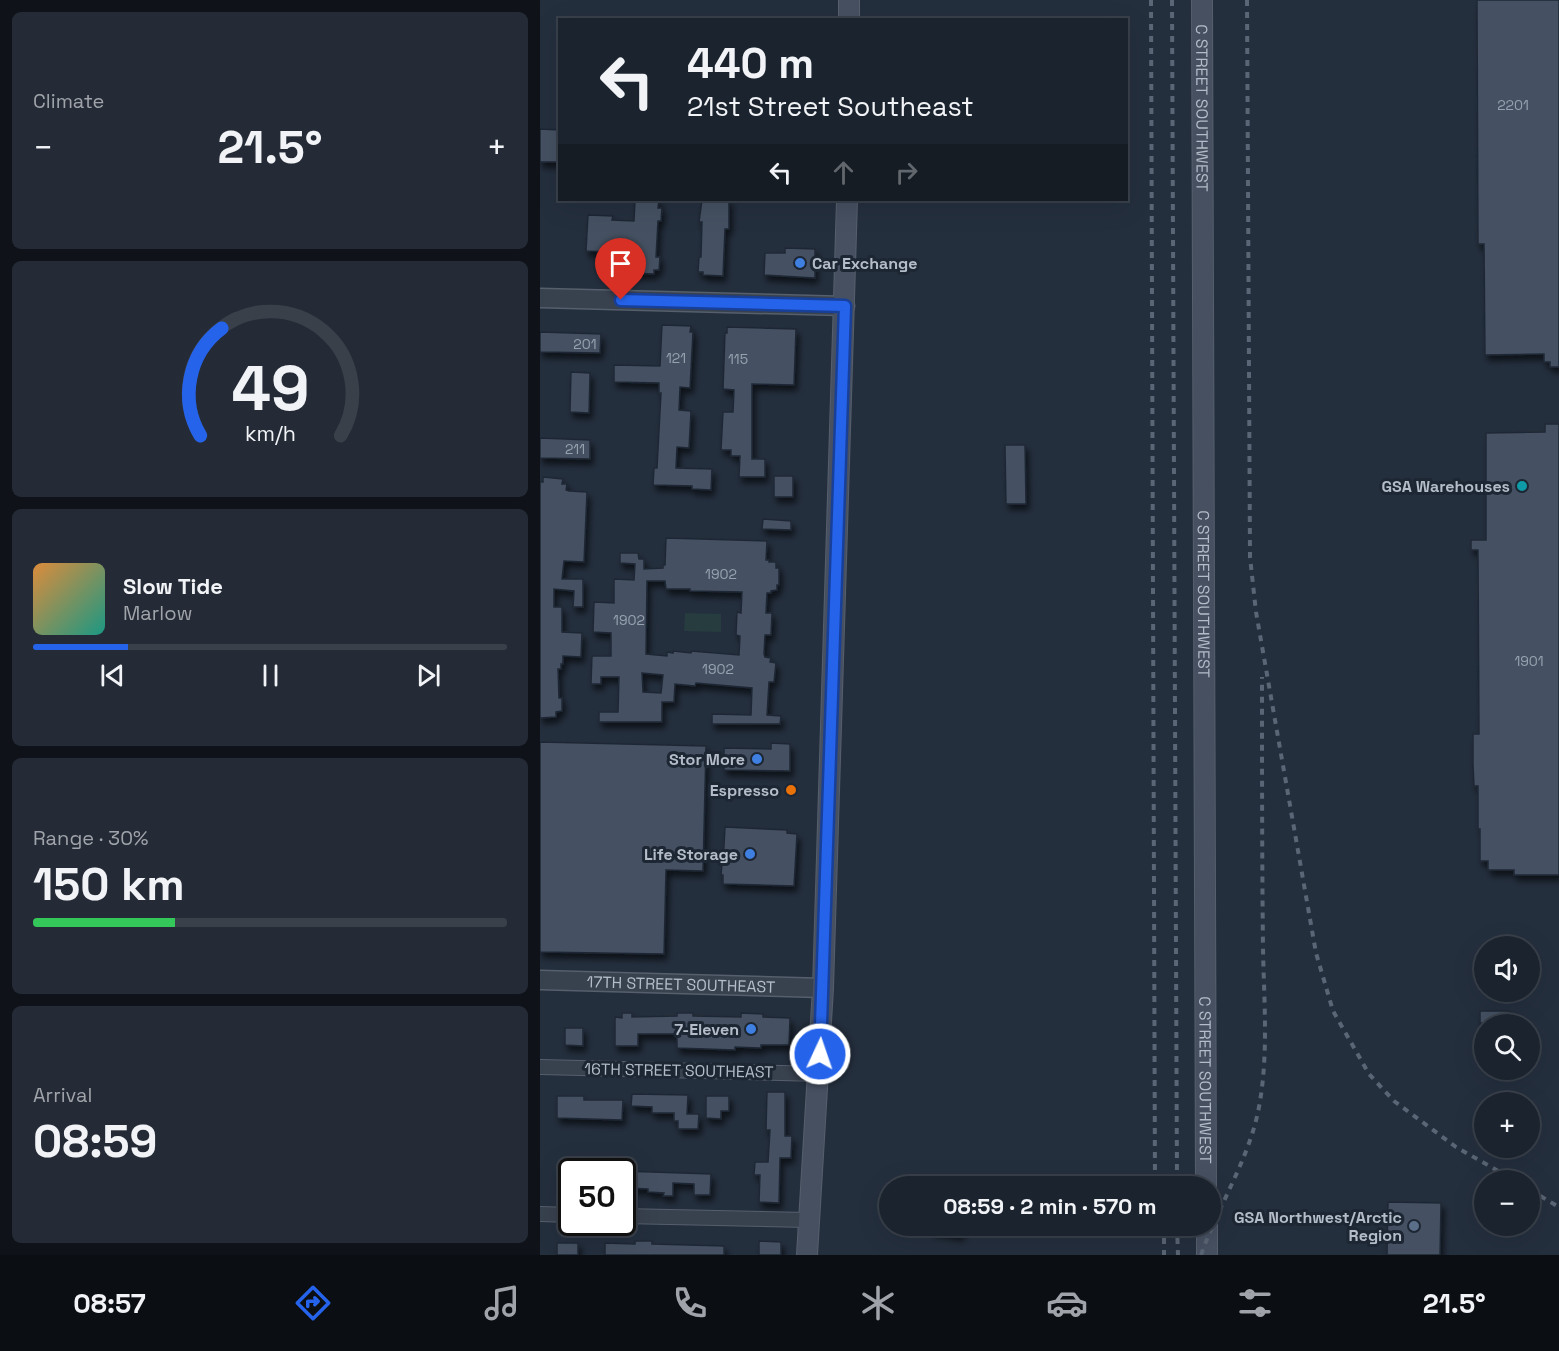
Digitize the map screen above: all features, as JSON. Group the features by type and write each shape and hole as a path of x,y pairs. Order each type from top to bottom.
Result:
{"main road":[{"path":"849,0 849,18"},
{"name":"C STREET SOUTHWEST","path":"1202,0 1206,1176"},
{"path":"807,1255 823,988 847,201"},
{"path":"1207,1236 1207,1255"}],"street":[{"path":"540,297 845,306"},
{"name":"17TH STREET SOUTHEAST","path":"540,980 823,988"},
{"name":"16TH STREET SOUTHEAST","path":"540,1067 819,1074"},
{"path":"540,1214 558,1215"},
{"path":"636,1216 808,1220"}],"green space":[{"path":"685,613 721,614 721,632 684,631"}],"building":[{"path":"1477,0 1559,0 1559,367 1550,367 1550,362 1544,362 1544,354 1485,355 1484,244 1478,244"},
{"path":"540,129 558,130 558,162 540,162"},
{"path":"635,201 659,201 658,208 662,208 661,221 658,221 656,257 660,257 659,270 654,270 654,274 633,273 634,247 613,245 612,252 586,251 588,215 613,216 612,220 634,221"},
{"path":"702,201 729,201 729,229 725,229 723,276 703,275 703,272 698,272 702,222 699,222"},
{"name":"Car Exchange","path":"785,248 815,249 815,278 764,275 765,253 785,253"},
{"path":"662,325 691,326 690,332 693,332 690,388 680,387 679,410 691,411 689,448 677,447 676,468 712,469 711,490 692,489 692,486 653,485 654,468 657,468 661,393 659,393 659,383 614,382 614,365 660,366"},
{"path":"727,327 796,329 794,385 752,384 752,459 765,459 765,477 739,477 740,456 731,456 731,450 721,450 723,412 733,412 734,390 723,389"},
{"path":"540,332 601,334 600,353 540,352"},
{"path":"571,372 590,373 589,413 570,412"},
{"path":"1545,424 1559,424 1559,875 1514,875 1514,870 1488,870 1488,861 1480,861 1478,786 1474,786 1473,764 1473,734 1479,734 1478,550 1471,550 1471,540 1486,540 1486,433 1545,432"},
{"path":"540,438 590,440 590,459 540,458"},
{"path":"1005,445 1025,445 1026,504 1006,504"},
{"path":"774,476 793,476 793,497 774,497"},
{"path":"543,477 563,479 562,484 567,484 566,490 587,492 584,562 564,561 562,579 583,579 583,607 573,607 574,591 554,589 554,607 562,607 562,632 582,633 581,657 563,656 563,664 561,664 561,669 558,669 562,711 556,712 556,717 540,718 540,482 543,482"},
{"path":"763,519 791,521 791,530 762,529"},
{"path":"666,538 767,541 766,560 776,562 776,568 779,568 779,585 777,585 777,590 767,593 766,613 772,613 771,635 765,635 764,654 765,657 771,658 770,662 776,663 774,682 769,682 767,715 781,716 780,724 712,724 712,714 751,715 752,688 696,683 695,686 675,684 674,702 662,702 662,722 599,722 599,712 618,712 619,677 601,677 601,684 591,684 592,656 611,656 611,633 593,632 594,602 614,603 614,579 634,580 635,564 620,563 620,553 638,553 639,559 644,559 644,569 663,568","holes":["647,581 665,581 666,589 742,592 741,613 737,612 736,635 740,636 739,655 691,651 691,653 667,652 667,656 646,654","642,673 663,675 661,693 643,692"]},
{"path":"540,742 706,746 703,871 666,870 664,954 540,952"},
{"name":"Stor More","path":"771,743 790,744 790,771 724,770 724,748 771,749"},
{"path":"725,827 787,830 787,833 797,834 794,886 723,884 723,875 721,875"},
{"path":"1480,1011 1509,1011 1509,1014 1480,1014"},
{"path":"622,1013 632,1013 632,1017 677,1016 677,1013 693,1013 693,1016 741,1017 741,1013 790,1018 789,1045 761,1045 761,1048 735,1047 735,1050 677,1048 677,1034 638,1034 638,1046 615,1046 615,1017 622,1018"},
{"path":"565,1028 583,1028 583,1046 565,1045"},
{"path":"767,1092 785,1092 785,1136 792,1136 791,1158 780,1158 779,1203 759,1202 760,1175 754,1175 755,1162 768,1162 770,1130 766,1130"},
{"path":"632,1094 688,1095 687,1114 699,1114 698,1129 678,1129 678,1121 674,1121 674,1113 652,1113 652,1107 631,1106"},
{"path":"557,1096 584,1096 584,1100 623,1100 622,1120 557,1118"},
{"path":"706,1096 729,1096 729,1111 721,1111 721,1119 706,1118"},
{"path":"636,1171 711,1174 710,1195 694,1195 694,1184 673,1183 673,1196 648,1192 648,1189 636,1189"},
{"name":"GSA Northwest/Arctic Region","path":"1388,1202 1441,1203 1440,1255 1387,1255"},
{"path":"635,1241 652,1241 652,1244 724,1246 724,1255 605,1255 605,1243 635,1244"},
{"path":"759,1241 781,1242 781,1255 759,1255"},
{"path":"557,1243 578,1243 578,1255 557,1255"}],"railway":[{"path":"1151,0 1155,1176"},
{"path":"1172,0 1177,1176"},
{"path":"1247,0 1250,557 1256,612 1316,953 1333,1011 1369,1074 1394,1101 1456,1147 1496,1170"},
{"path":"1201,1255 1247,1149 1258,1112 1264,1072 1262,677"},
{"path":"1540,1196 1559,1207"},
{"path":"1164,1236 1164,1255"},
{"path":"1177,1236 1178,1255"}],"place":[{"name":"Car Exchange","path":"800,263"},
{"name":"GSA Warehouses","path":"1522,486"},
{"name":"Stor More","path":"757,759"},
{"name":"Espresso","path":"791,790"},
{"name":"Life Storage","path":"750,854"},
{"name":"7-Eleven","path":"751,1029"},
{"name":"GSA Northwest/Arctic Region","path":"1414,1226"}],"route":[{"path":"621,300 845,306 820,1054"}]}
